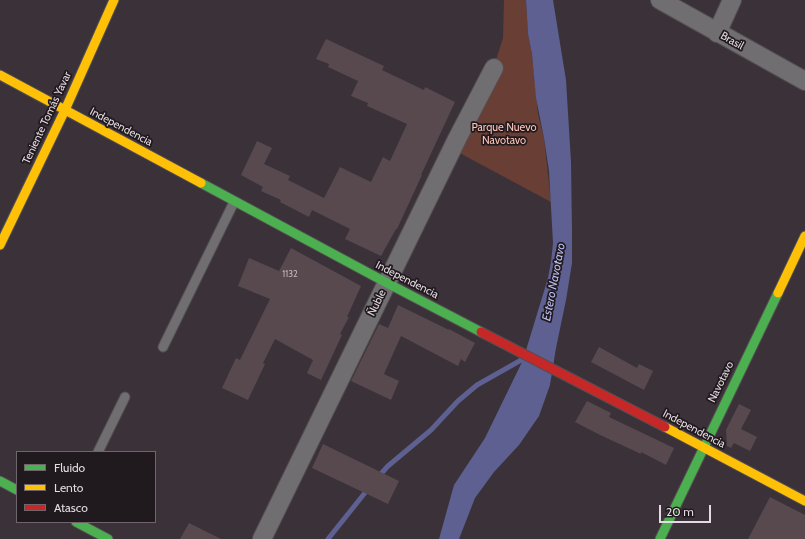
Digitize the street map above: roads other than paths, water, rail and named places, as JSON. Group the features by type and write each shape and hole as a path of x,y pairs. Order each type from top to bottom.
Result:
{"street":[{"name":"Teniente Tomás Yavar","path":"0,245 65,110 114,0"},
{"name":"Brasil","path":"660,0 805,81"},
{"path":"717,33 732,0"},
{"name":"Ñuble","path":"262,539 457,139 494,68"},
{"name":"Independencia","path":"0,75 387,283 805,501"},
{"name":"Navotavo","path":"660,539 803,247 805,236"},
{"path":"0,481 16,489"},
{"path":"78,523 108,539"}],"lane":[{"path":"164,347 234,202"},
{"path":"98,451 124,397"}],"water":[{"name":"Estero Navotavo","path":"526,0 553,0 566,80 571,162 572,263 550,385 539,416 519,445 494,472 475,498 459,539 439,539 454,485 485,438 523,360 548,278 551,262 553,243 549,171 536,98 532,54 528,34"}],"waterway":[{"path":"378,477 388,466 431,430 458,401 477,385 523,359"},
{"path":"328,539 368,489"}],"park label":[{"name":"Parque Nuevo Navotavo","path":"504,134"}]}
